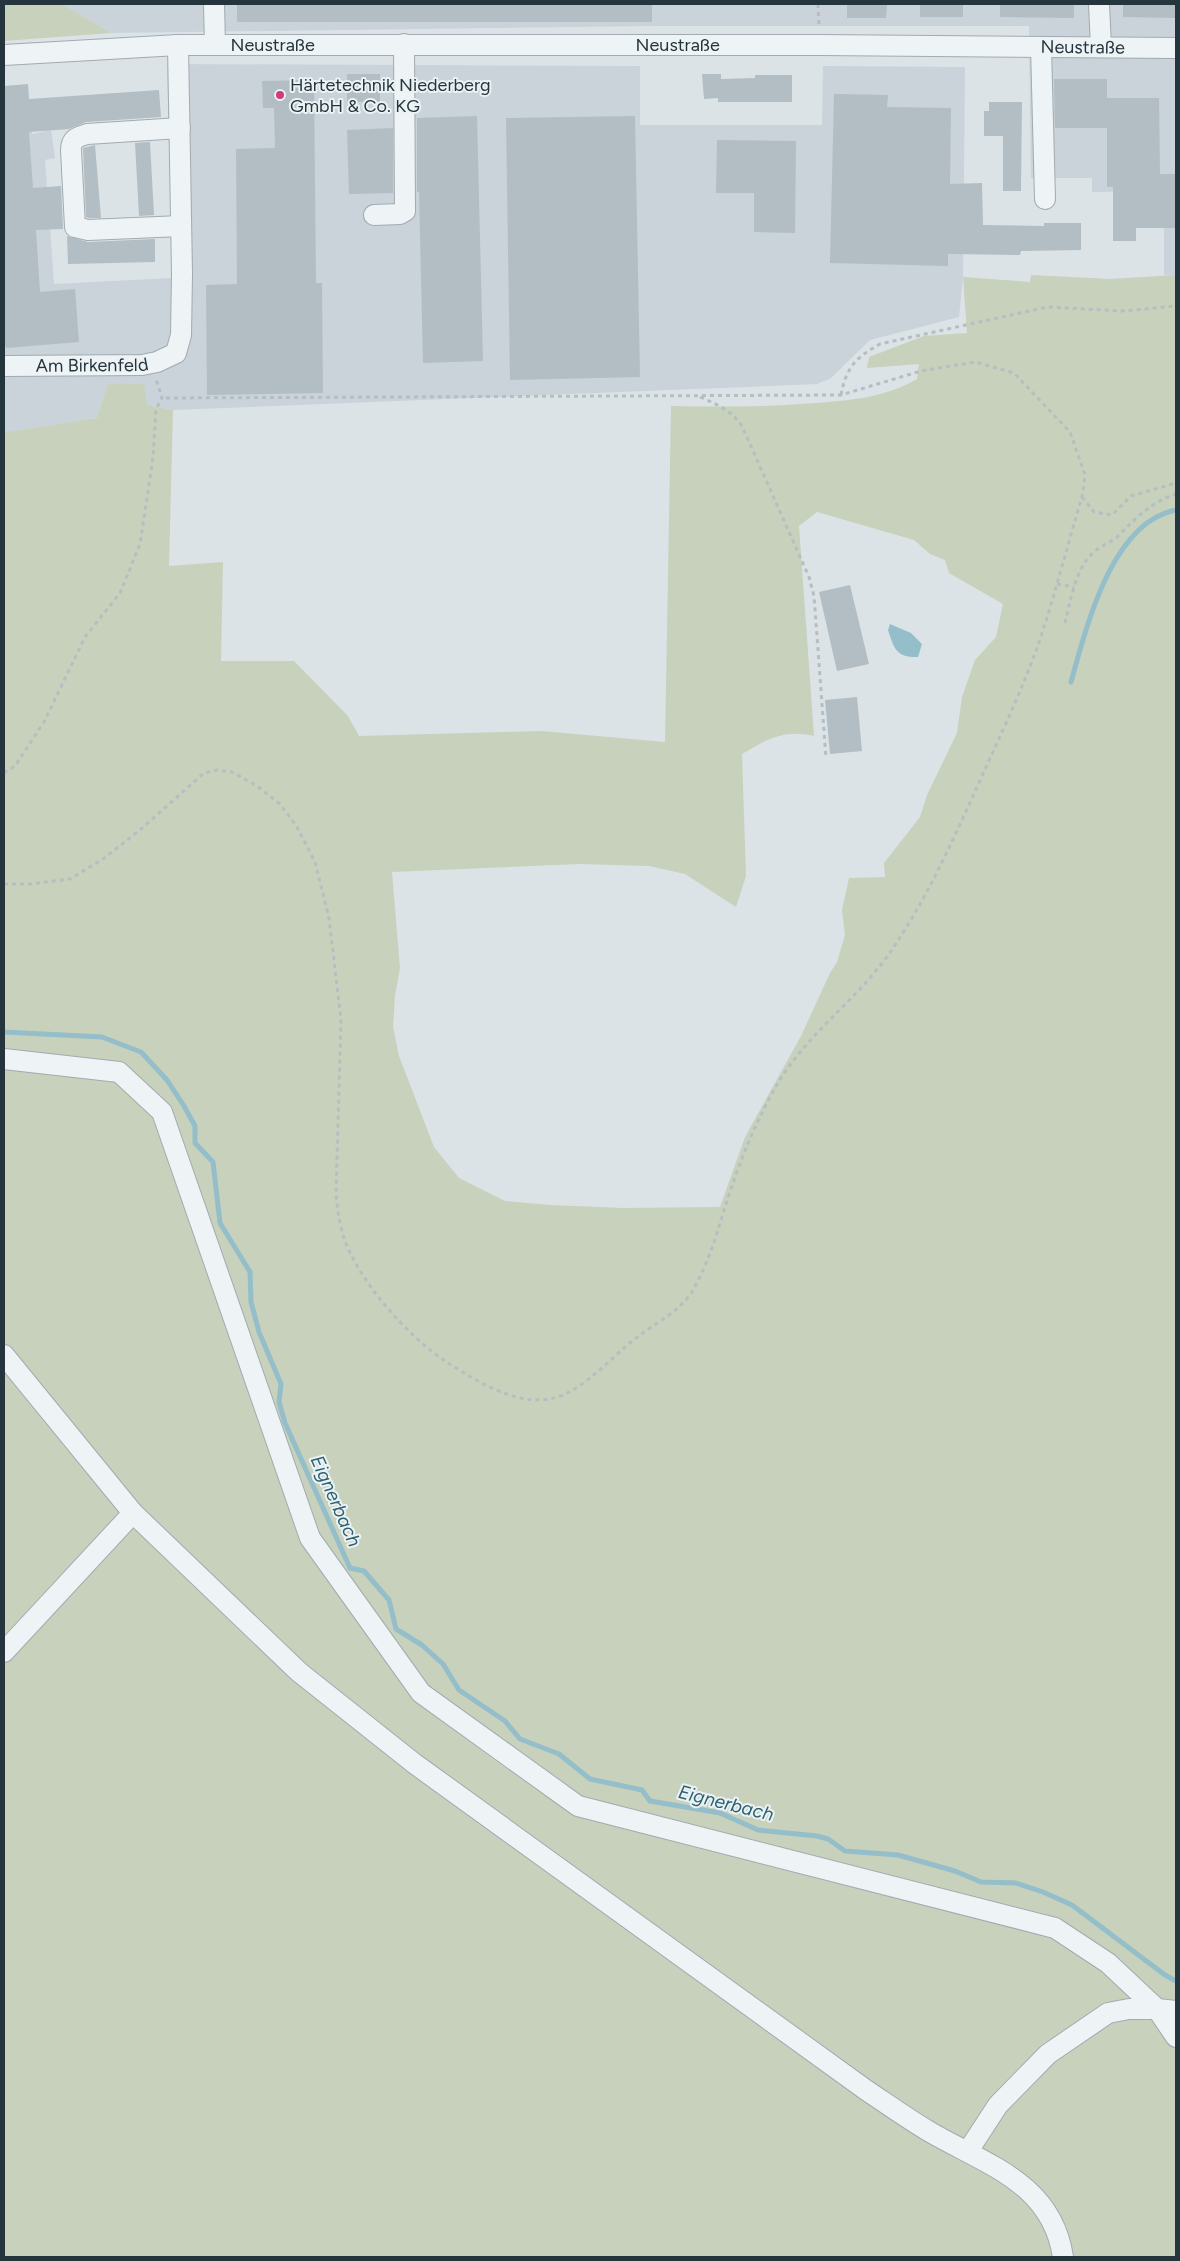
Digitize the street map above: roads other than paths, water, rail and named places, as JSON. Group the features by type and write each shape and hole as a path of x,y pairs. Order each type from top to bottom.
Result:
{"street":[{"path":"214,4 215,45"},
{"path":"1099,4 1101,48"},
{"path":"374,215 400,214 405,211 404,44"},
{"path":"178,45 180,128 182,226 88,230 75,227 71,150 71,144 75,138 87,134 180,128"},
{"name":"Neustraße","path":"4,55 178,45 820,45 1176,48"},
{"path":"1041,48 1045,199"},
{"name":"Am Birkenfeld","path":"4,366 142,365 157,362 176,353 181,334 182,226"},
{"path":"4,1059 119,1072 162,1112 310,1538 421,1693 578,1806 1055,1928 1108,1963 1166,2010 1176,2037"},
{"path":"4,1355 133,1513 299,1672 415,1764 866,2090 930,2132 968,2151 1025,2186 1047,2212 1060,2239 1063,2257"},
{"path":"4,1652 133,1513"},
{"path":"968,2151 998,2105 1048,2054 1108,2013 1129,2009 1166,2010"}],"water":[{"path":"890,624 911,633 922,644 918,657 905,656 897,651 888,630"}],"waterway":[{"path":"1071,682 1094,607 1118,556 1134,534 1153,519 1176,510"},
{"name":"Eignerbach","path":"4,1032 102,1037 141,1052 167,1080 195,1126 195,1143 213,1162 220,1223 250,1272 251,1302 259,1332 281,1384 279,1402 285,1423 350,1568 364,1571 389,1600 396,1629 422,1645 443,1664 459,1690 505,1721 520,1739 559,1754 590,1779 642,1790 650,1801 720,1813 758,1830 817,1836 828,1839 845,1851 898,1855 955,1871 981,1882 1016,1883 1043,1892 1072,1905 1165,1975 1176,1981"}],"place":[{"name":"Härtetechnik Niederberg GmbH & Co. KG","path":"280,95"}]}
